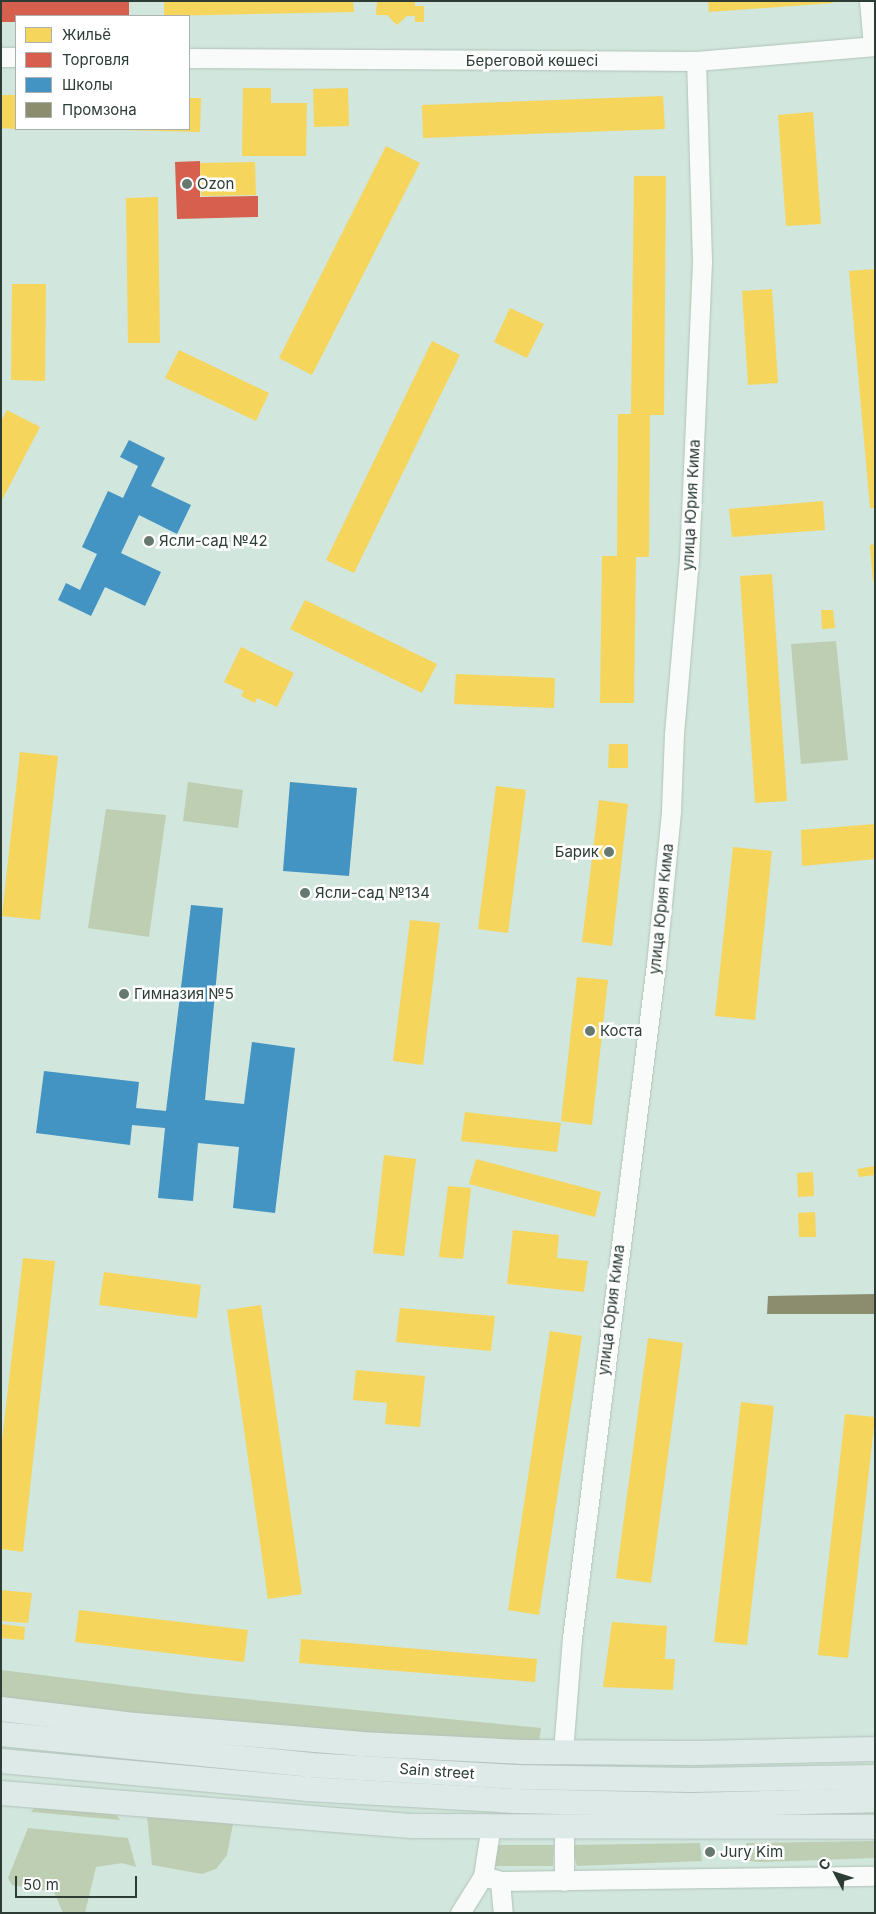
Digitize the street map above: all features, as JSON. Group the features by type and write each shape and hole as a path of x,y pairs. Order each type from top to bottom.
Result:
{"main road":[{"name":"Sain street","path":"1,1709 253,1735 521,1752 777,1752 875,1749"},
{"name":"Sain street","path":"1,1734 308,1765 394,1768 516,1777 690,1780 873,1777"},
{"path":"394,1768 521,1752"},
{"path":"777,1752 873,1777"},
{"name":"Sain street","path":"1,1761 412,1796 690,1805 875,1800"},
{"path":"1,1793 414,1826 875,1827"},
{"path":"412,1796 556,1826"},
{"path":"738,1827 851,1801"}],"street":[{"path":"869,1 874,46"},
{"name":"Береговой көшесі","path":"190,58 696,61 874,46"},
{"path":"1,57 15,57"},
{"name":"улица Юрия Кима","path":"562,1752 572,1638 656,966 671,811 674,734 689,560 702,261 696,61"},
{"path":"490,1825 492,1878 503,1913"},
{"path":"556,1826 564,1880"},
{"path":"460,1913 492,1878 564,1880 875,1876"}],"green space":[{"path":"836,641 848,760 801,764 791,644"},
{"path":"188,782 243,790 238,828 183,821"},
{"path":"106,809 166,815 149,937 88,928"},
{"path":"1,1670 194,1694 541,1728 538,1748 200,1722 1,1697"},
{"path":"38,1803 113,1810 120,1820 31,1812"},
{"path":"147,1815 233,1824 227,1855 216,1869 202,1874 152,1865"},
{"path":"28,1828 128,1838 136,1867 122,1863 96,1867 85,1913 63,1913 54,1892 12,1885 8,1878"},
{"path":"875,1841 875,1858 763,1862 749,1861 746,1843"},
{"path":"700,1843 702,1861 577,1866 571,1845"},
{"path":"490,1845 554,1845 553,1866 486,1866"}],"building: Жильё":[{"path":"164,1 353,1 354,12 190,15 164,15"},
{"path":"377,1 415,1 415,6 424,6 424,22 415,22 415,16 407,16 397,25 387,15 376,15"},
{"path":"708,1 833,1 833,3 709,12"},
{"path":"243,88 271,88 271,103 307,103 306,156 242,156"},
{"path":"348,88 349,126 314,127 313,89"},
{"path":"1,95 15,95 15,129 1,128"},
{"path":"663,96 665,129 423,138 422,105"},
{"path":"190,98 201,98 200,132 124,130 190,130"},
{"path":"813,112 821,224 786,226 778,115"},
{"path":"386,146 420,163 312,375 279,358"},
{"path":"255,162 256,195 201,196 200,163"},
{"path":"634,176 666,176 664,415 650,415 649,557 636,557 634,703 600,703 602,556 617,556 618,414 631,414"},
{"path":"158,197 160,343 128,343 126,198"},
{"path":"875,269 875,508 870,508 849,271"},
{"path":"12,284 46,284 45,381 11,380"},
{"path":"772,289 778,383 748,385 742,291"},
{"path":"510,308 544,324 527,358 494,342"},
{"path":"432,341 460,355 354,573 326,560"},
{"path":"179,350 269,393 256,421 165,378"},
{"path":"7,410 40,427 1,502 1,422"},
{"path":"823,501 825,530 732,537 729,509"},
{"path":"875,544 875,581 873,581 870,545"},
{"path":"772,574 787,801 755,803 740,576"},
{"path":"305,600 437,664 422,693 290,629"},
{"path":"821,610 833,610 835,628 822,629"},
{"path":"241,647 294,673 277,707 257,698 255,703 241,696 244,691 224,682"},
{"path":"456,674 555,678 554,708 454,704"},
{"path":"609,744 628,744 628,768 608,768"},
{"path":"20,752 58,756 40,920 2,916"},
{"path":"496,786 526,790 508,933 478,929"},
{"path":"599,800 628,804 612,946 582,942"},
{"path":"875,824 875,859 802,866 801,830"},
{"path":"733,847 772,851 755,1020 715,1016"},
{"path":"410,920 440,923 423,1065 393,1061"},
{"path":"577,977 608,980 592,1125 561,1121"},
{"path":"465,1112 561,1123 557,1152 461,1141"},
{"path":"384,1155 416,1159 404,1256 373,1253"},
{"path":"476,1159 601,1192 595,1217 469,1184"},
{"path":"875,1166 875,1175 859,1177 857,1169"},
{"path":"813,1172 814,1196 798,1197 797,1173"},
{"path":"448,1186 471,1188 463,1259 439,1257"},
{"path":"815,1212 816,1237 799,1237 798,1213"},
{"path":"513,1230 559,1235 557,1258 588,1261 584,1292 507,1284"},
{"path":"23,1258 55,1261 23,1552 1,1549 1,1450"},
{"path":"104,1272 201,1285 197,1318 99,1305"},
{"path":"261,1305 302,1594 268,1599 227,1310"},
{"path":"400,1308 495,1316 491,1351 396,1342"},
{"path":"550,1331 582,1336 539,1615 508,1610"},
{"path":"648,1338 683,1343 651,1583 616,1578"},
{"path":"356,1370 425,1376 420,1427 385,1424 387,1403 353,1400"},
{"path":"741,1402 774,1406 747,1645 714,1642"},
{"path":"845,1414 875,1417 848,1658 818,1655"},
{"path":"1,1590 32,1593 28,1623 1,1621"},
{"path":"79,1610 248,1630 244,1662 75,1642"},
{"path":"612,1622 667,1626 665,1659 675,1659 673,1690 603,1687"},
{"path":"1,1624 25,1627 24,1640 1,1638"},
{"path":"301,1639 537,1659 535,1682 299,1663"}],"building: Торговля":[{"path":"1,1 129,1 129,15 15,15 15,22 1,22"},
{"path":"200,161 200,197 258,196 258,217 177,219 175,162"}],"building: Школы":[{"path":"129,440 165,458 151,486 191,505 177,534 139,515 121,553 161,572 145,606 105,587 91,616 58,600 66,583 80,590 97,554 82,547 108,491 123,498 138,466 120,457"},
{"path":"290,782 357,788 349,876 283,871"},
{"path":"191,905 223,908 205,1100 244,1104 252,1042 295,1048 275,1213 233,1208 239,1147 198,1143 193,1201 158,1198 165,1128 132,1125 130,1145 36,1133 44,1071 139,1082 136,1108 166,1111"}],"building: Промзона":[{"path":"875,1294 875,1314 767,1314 768,1296"}],"place":[{"name":"Ozon","path":"187,184"},
{"name":"Ясли-сад №42","path":"149,541"},
{"name":"Барик","path":"609,852"},
{"name":"Ясли-сад №134","path":"305,893"},
{"name":"Гимназия №5","path":"124,994"},
{"name":"Коста","path":"590,1031"},
{"name":"Jury Kim","path":"710,1852"}]}
